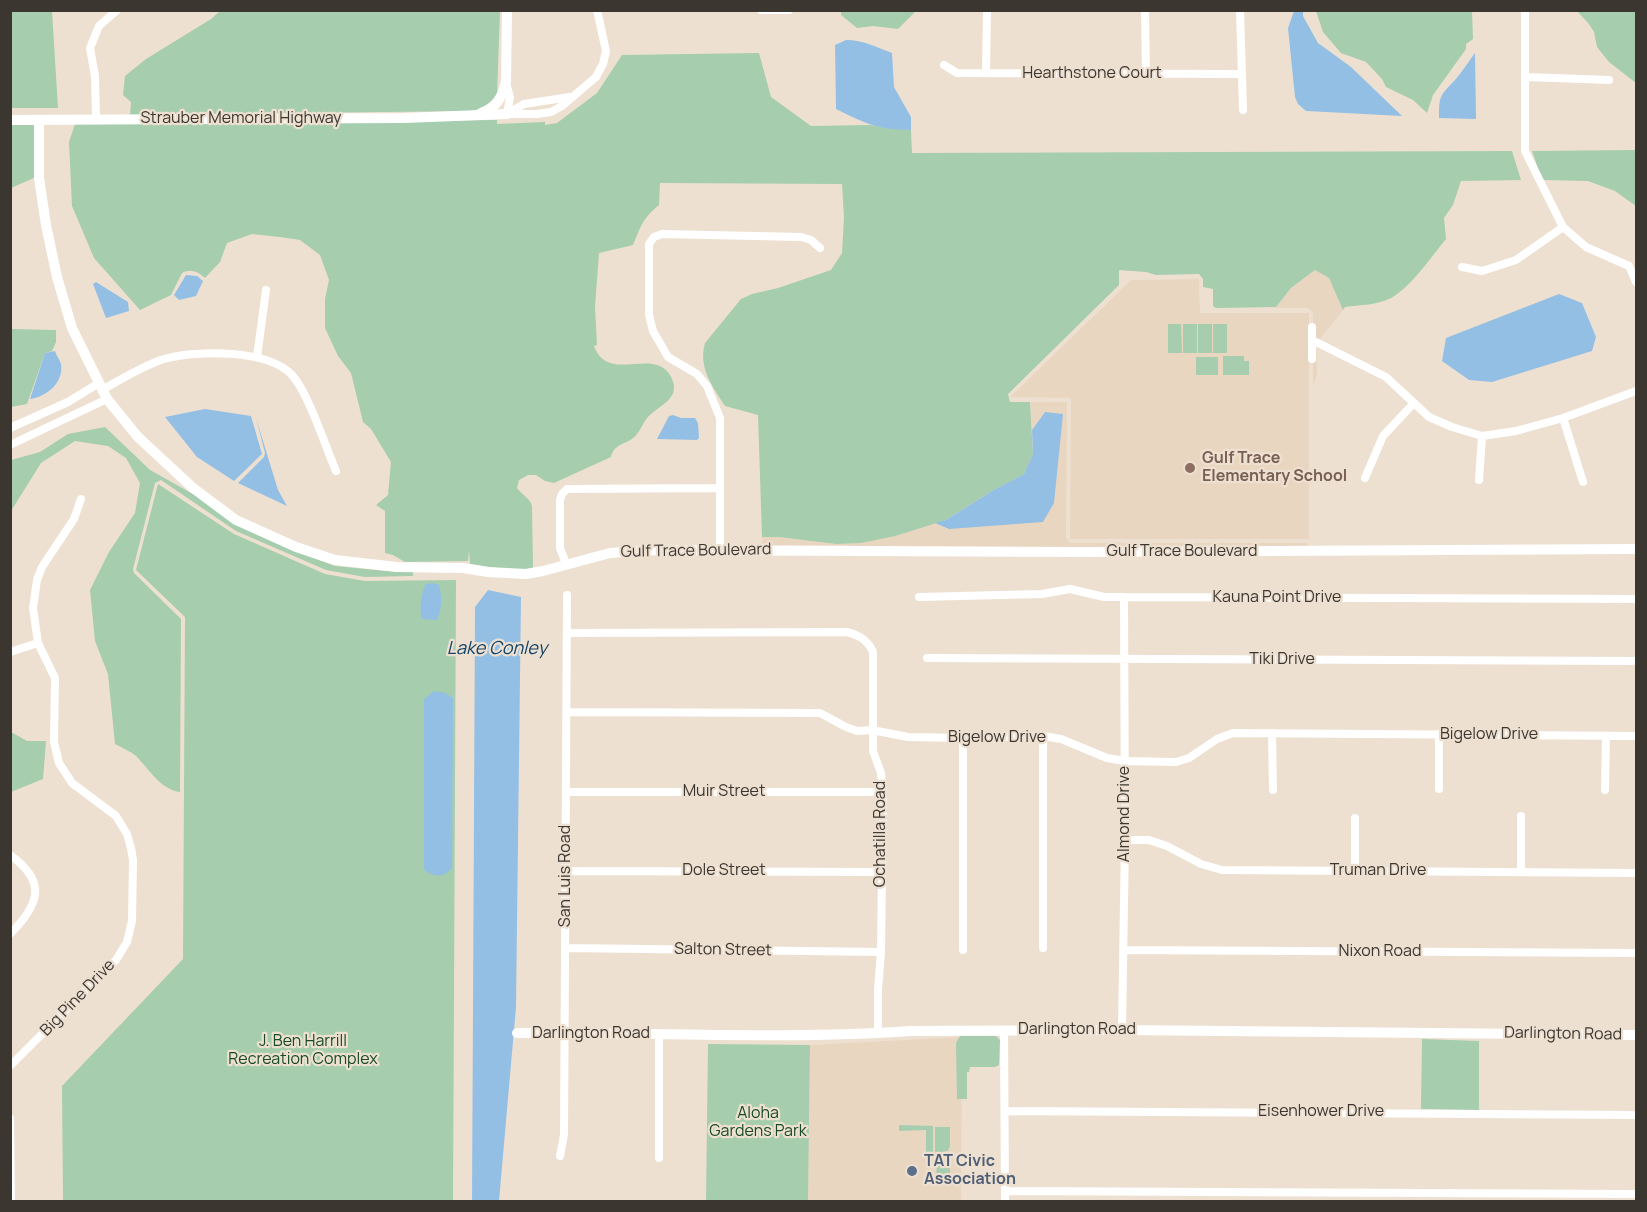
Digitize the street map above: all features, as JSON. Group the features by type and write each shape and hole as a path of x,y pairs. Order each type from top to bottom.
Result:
{"street":[{"path":"96,119 95,76 90,48 99,26 117,10"},
{"name":"Strauber Memorial Highway","path":"10,120 507,114 510,97 506,82 507,10"},
{"path":"507,114 544,114 562,106 570,97 592,82 603,64 605,44 597,10"},
{"path":"761,10 789,10"},
{"path":"986,73 987,10"},
{"path":"1145,10 1146,74"},
{"path":"1240,10 1243,110"},
{"path":"1525,10 1526,151 1563,227 1586,247 1629,266 1636,282"},
{"name":"Hearthstone Court","path":"944,65 957,73 1241,74"},
{"path":"1526,77 1609,80"},
{"name":"Strauber Memorial Highway","path":"471,116 494,107 501,98 506,82"},
{"path":"510,97 524,104"},
{"path":"507,114 524,104 570,97"},
{"name":"Gulf Trace Boulevard","path":"39,120 39,178 57,277 72,328 103,391 138,437 193,488 236,520 296,547 335,560 397,567 463,568 526,574 620,552 720,549 1082,552 1636,549"},
{"path":"1462,267 1482,271 1516,260 1563,227"},
{"path":"720,549 720,418 707,386 697,374 668,357 653,331 649,315 649,244 654,237 662,234 801,237 811,240 820,248"},
{"path":"257,357 266,290"},
{"path":"1312,327 1312,358"},
{"path":"1312,340 1386,377 1429,417 1482,436 1516,431 1563,418 1636,391"},
{"path":"10,445 132,373 164,359 189,354 257,357 275,363 292,374 303,392 336,471"},
{"path":"10,428 68,402 103,391"},
{"path":"1365,478 1383,436 1414,403"},
{"path":"1563,418 1583,482"},
{"path":"1479,480 1482,436"},
{"path":"566,564 560,548 560,512 562,494 567,489 719,488"},
{"name":"Big Pine Drive","path":"10,1066 116,960 127,942 132,921 132,860 127,834 116,816 72,783 59,762 54,742 55,678 38,644 33,608 37,580 48,556 74,519 81,499"},
{"name":"Kauna Point Drive","path":"919,597 1042,594 1070,589 1104,597 1636,599"},
{"name":"San Luis Road","path":"560,1156 564,1135 567,595"},
{"name":"Almond Drive","path":"1122,1030 1125,840 1124,597"},
{"name":"Ochatilla Road","path":"567,633 847,632 856,634 870,644 873,652 873,751 881,773 883,792 878,1033"},
{"path":"10,652 38,644"},
{"name":"Tiki Drive","path":"927,658 1636,661"},
{"name":"Bigelow Drive","path":"567,712 809,712 820,713 846,727 908,737 1043,736 1061,739 1107,758 1125,761 1176,762 1189,758 1217,739 1233,733 1636,736"},
{"path":"1272,733 1273,790"},
{"path":"1438,789 1439,734"},
{"path":"1042,948 1043,736"},
{"path":"1605,790 1606,736"},
{"path":"963,738 963,950"},
{"name":"Muir Street","path":"566,792 883,792"},
{"path":"1521,816 1521,872"},
{"path":"1355,818 1355,871"},
{"name":"Truman Drive","path":"1125,840 1149,840 1167,846 1201,864 1222,870 1636,873"},
{"path":"10,855 24,864 29,871 33,879 35,897 30,913 10,934"},
{"name":"Dole Street","path":"566,871 881,872"},
{"name":"Salton Street","path":"565,948 881,952"},
{"name":"Nixon Road","path":"1124,950 1636,953"},
{"path":"1005,1030 1005,1202"},
{"name":"Darlington Road","path":"518,1033 1122,1030 1636,1035"},
{"path":"659,1034 659,1158"},
{"name":"Eisenhower Drive","path":"1005,1111 1636,1115"},
{"path":"10,1118 11,1202"},
{"path":"1005,1191 1636,1194"}],"shaded area":[{"path":"1315,270 1329,278 1343,310 1316,344 1317,375 1313,387 1313,313 1309,308 1272,308 1276,307 1291,288"},
{"name":"Gulf Trace Elementary School","path":"1199,279 1200,313 1309,313 1309,539 1070,539 1071,398 1010,397 1131,280"},
{"path":"1030,402 1067,402 1066,538 1070,543 1308,543 1308,547 1082,548 763,545 762,537 836,544 861,543 935,523 949,529 1060,424 1063,414 1045,412 1032,430"},
{"path":"962,1037 961,1201 808,1202 810,1045"}],"green space":[{"path":"10,11 52,11 58,108 11,108"},
{"path":"220,11 500,11 497,96 483,108 471,111 130,115 131,102 123,95 125,76 146,59 211,19"},
{"path":"841,11 916,11 898,29 873,26 857,28 841,15"},
{"path":"1316,11 1472,11 1473,39 1466,44 1466,49 1433,95 1427,113 1413,100 1386,87 1382,79 1366,62 1341,53 1323,32"},
{"path":"1577,11 1636,11 1636,83 1609,62 1597,47 1594,32 1589,24"},
{"path":"759,53 771,97 811,126 869,125 911,130 912,153 1512,151 1521,180 1461,181 1453,205 1444,218 1446,239 1406,287 1386,300 1345,307 1343,310 1329,278 1315,270 1291,288 1276,307 1216,308 1213,306 1213,289 1203,287 1203,279 1199,274 1156,275 1119,270 1119,285 1008,394 1010,402 1030,402 1033,454 1024,474 946,520 895,536 861,543 836,544 762,537 758,415 725,406 708,376 703,352 705,343 741,299 831,270 842,253 844,217 842,184 660,183 659,205 645,219 633,245 599,253 595,307 597,345 594,346 601,357 609,363 653,364 662,367 670,375 673,383 672,396 647,418 634,438 615,449 611,457 554,483 545,481 536,475 528,475 519,480 517,488 532,506 533,568 517,569 470,564 469,550 468,561 405,562 385,553 385,511 376,505 388,495 391,462 371,429 363,422 351,373 338,356 325,328 325,299 329,280 320,255 300,240 252,234 227,243 220,262 205,278 194,271 182,273 171,295 140,310 94,258 72,206 69,142 75,124 497,120 497,124 545,122 545,125 557,123 597,93 622,55"},
{"path":"11,124 35,125 36,177 11,188"},
{"path":"1636,150 1636,206 1615,191 1588,181 1542,180 1532,151"},
{"path":"1168,324 1181,324 1182,353 1168,353"},
{"path":"1183,324 1197,324 1197,353 1183,353"},
{"path":"1198,324 1212,324 1212,353 1198,353"},
{"path":"1213,324 1227,324 1227,353 1213,353"},
{"path":"11,329 56,330 56,342 52,351 45,353 27,404 11,407"},
{"path":"1223,356 1244,356 1244,361 1249,361 1249,375 1223,375"},
{"path":"1196,357 1218,357 1218,375 1196,375"},
{"path":"105,427 150,470 295,551 335,566 397,572 413,571 413,576 365,577 326,570 236,531 161,480 155,483 133,569 134,573 181,619 180,792 161,783 136,756 115,744 108,674 95,641 90,590 109,552 135,513 140,483 126,458 108,446 75,441 41,463 11,511 11,460 40,452 68,434"},
{"name":"J. Ben Harrill Recreation Complex","path":"158,484 234,534 325,574 365,581 456,580 453,1201 63,1201 62,1086 183,959 185,617 136,570"},
{"path":"11,732 27,741 46,741 43,779 11,792"},
{"path":"960,1036 996,1036 1000,1040 999,1065 970,1067 967,1072 967,1099 957,1099 956,1043"},
{"path":"1422,1039 1479,1041 1479,1110 1421,1109"},
{"name":"Aloha Gardens Park","path":"708,1044 810,1045 808,1201 706,1201"},
{"path":"899,1125 933,1126 933,1154 928,1166 926,1166 926,1130 899,1131"},
{"path":"935,1127 950,1127 948,1151 935,1154"},
{"path":"945,1160 950,1164 950,1179 937,1181 937,1162"}],"water":[{"path":"1294,11 1303,11 1303,16 1318,43 1351,67 1402,116 1306,111 1298,104 1295,97 1288,28"},
{"path":"846,40 864,43 892,53 894,87 911,117 911,130 872,125 836,109 835,45"},
{"path":"1475,53 1476,119 1439,118 1441,96"},
{"path":"186,275 197,276 203,281 196,296 179,300 174,295"},
{"path":"96,282 128,302 129,311 106,318 93,284"},
{"path":"1559,294 1582,303 1596,337 1592,351 1492,382 1469,380 1442,361 1446,338"},
{"path":"55,351 61,364 57,383 48,392 30,399 45,353"},
{"path":"205,409 251,416 262,454 234,481 197,457 165,417"},
{"path":"1045,412 1063,414 1054,503 1043,522 949,529 935,523 946,520 1024,474 1033,454 1032,430"},
{"path":"669,416 681,418 695,418 698,423 699,438 697,440 657,439"},
{"path":"256,418 278,490 287,506 238,483 264,457"},
{"path":"426,584 439,585 440,612 437,620 422,619 423,592"},
{"name":"Lake Conley","path":"488,590 521,597 516,1007 499,1201 472,1202 475,607"},
{"path":"434,691 445,693 453,698 452,868 446,874 439,875 424,870 424,699"}],"place":[{"name":"Gulf Trace Elementary School","path":"1190,468"},
{"name":"TAT Civic Association","path":"912,1171"}]}
